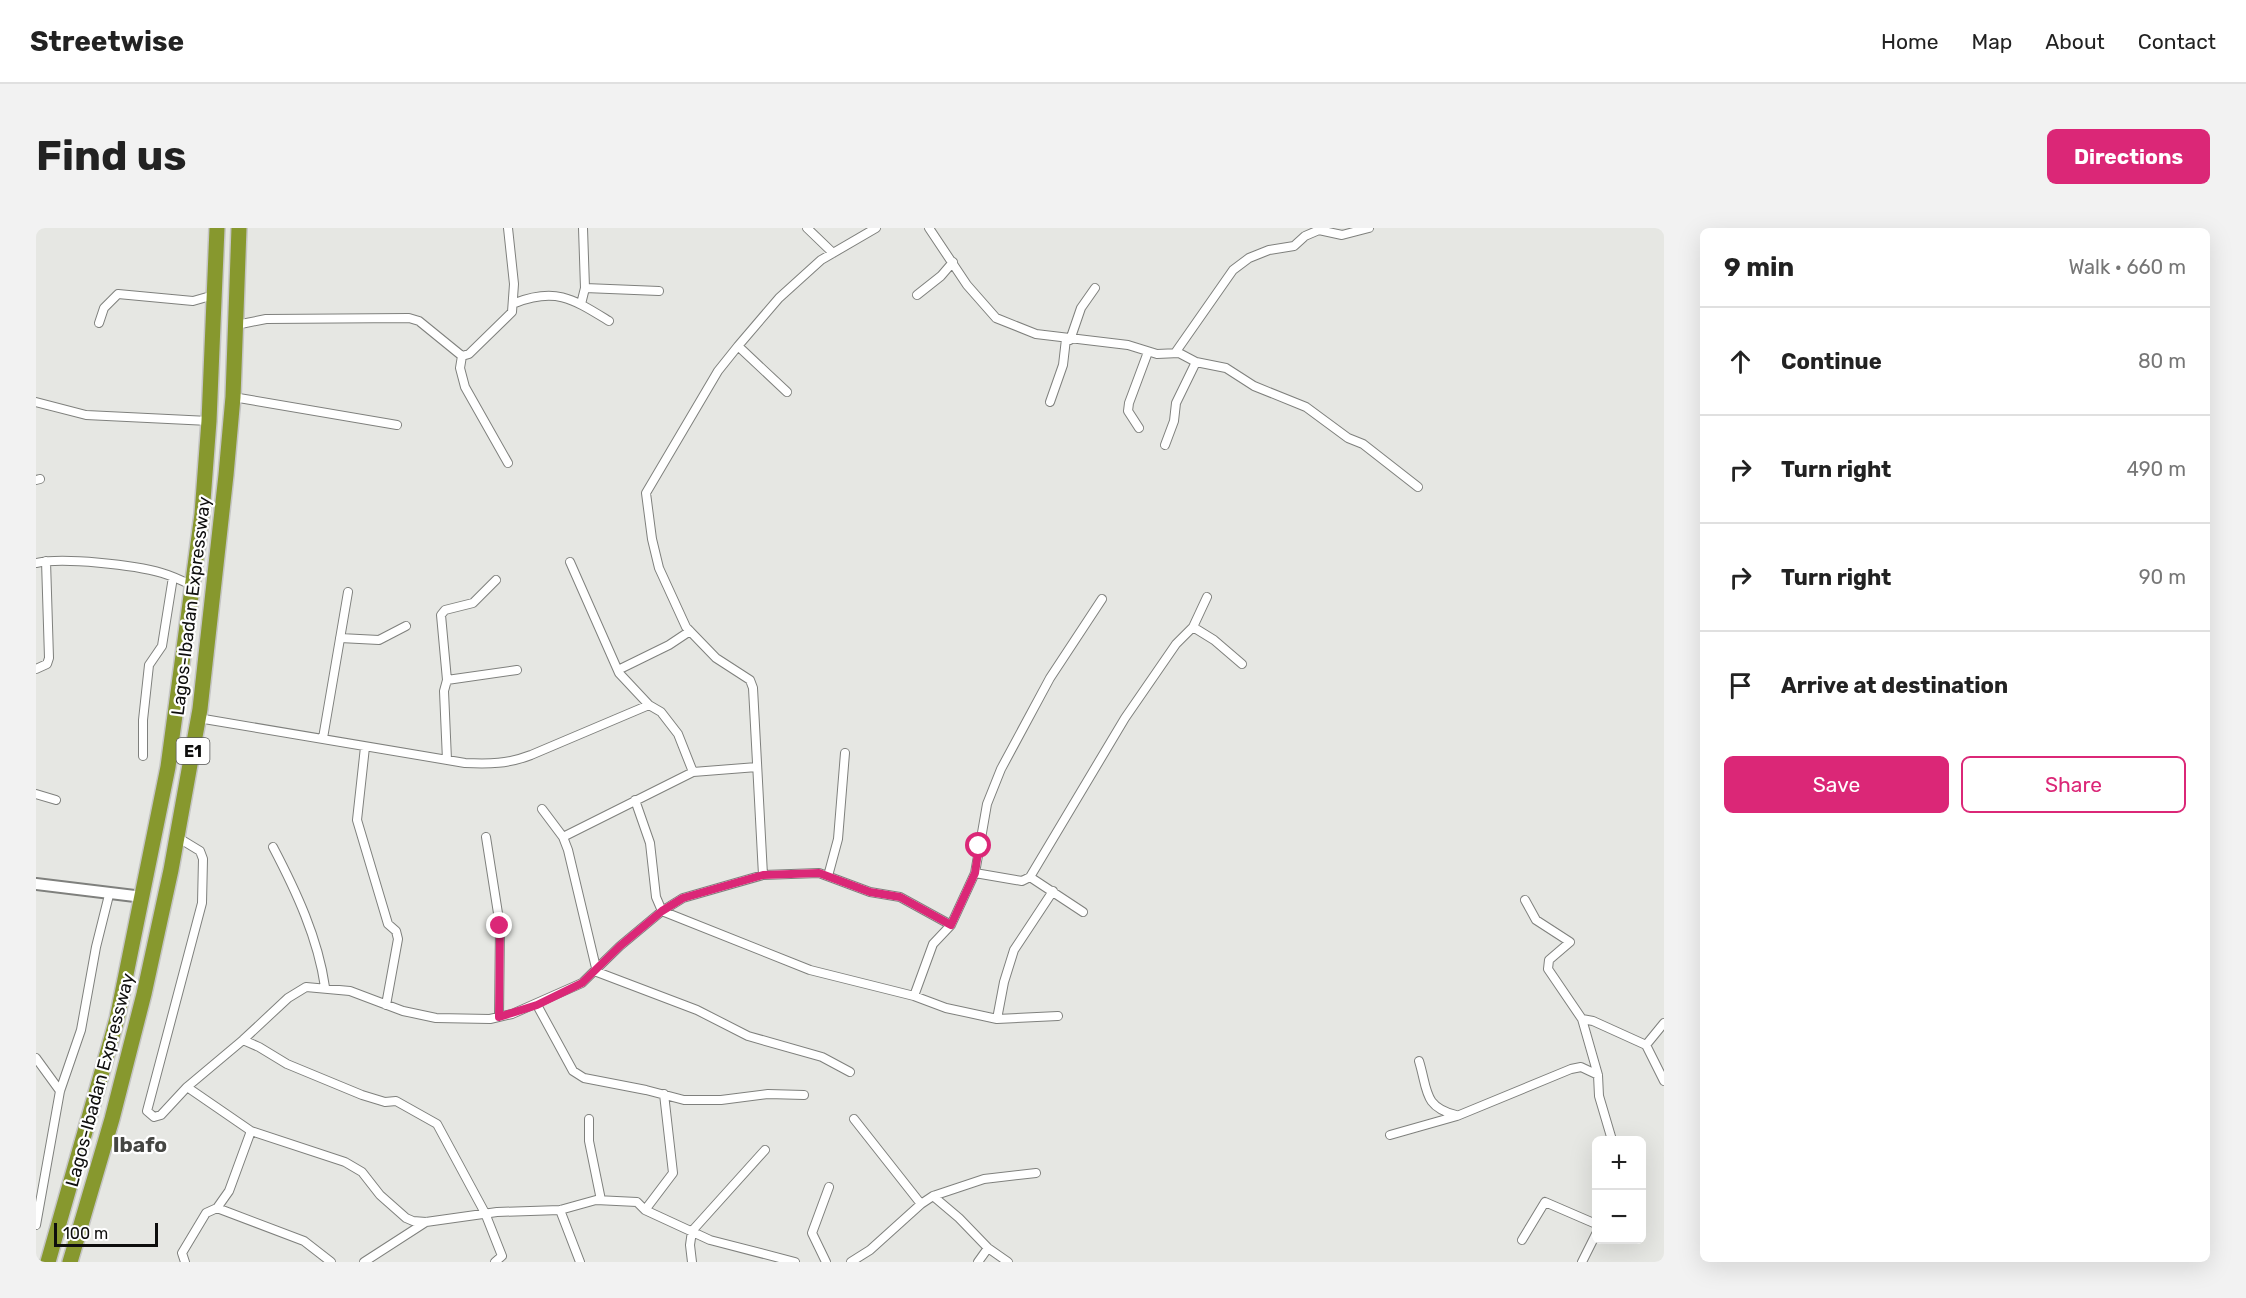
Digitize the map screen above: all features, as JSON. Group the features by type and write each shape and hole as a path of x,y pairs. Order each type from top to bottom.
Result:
{"highway":[{"name":"Lagos-Ibadan Expressway","path":"48,1262 106,1060 143,897 176,715 193,586 209,421 217,228"},
{"name":"Lagos-Ibadan Expressway","path":"70,1262 121,1085 149,972 177,837 198,718 212,616 233,397 239,228"}],"street":[{"path":"462,356 469,354 512,312 515,303 508,228"},
{"path":"581,304 585,288 583,228"},
{"path":"807,228 833,253"},
{"path":"763,875 750,680 716,658 690,631 659,568 652,539 646,493 718,371 779,298 821,260 876,228"},
{"path":"929,228 967,285 996,318 1020,329 1068,339 1128,345 1162,355 1175,353 1196,362 1226,368 1254,386 1306,406 1348,438 1363,444 1418,487"},
{"path":"1175,353 1233,270 1249,258 1269,250 1294,246 1304,232 1319,230 1342,235 1369,228"},
{"path":"917,295 941,276 953,262"},
{"path":"585,288 659,291"},
{"path":"1050,402 1063,365 1068,339 1083,303 1095,288"},
{"path":"99,323 104,308 118,294 193,301 214,295"},
{"path":"515,303 546,294 567,297 609,321"},
{"path":"236,325 277,318 410,318 419,321 462,356"},
{"path":"738,346 787,392"},
{"path":"1139,428 1128,411 1128,403 1148,352"},
{"path":"462,356 460,368 465,387 508,463"},
{"path":"1165,445 1174,421 1176,403 1196,362"},
{"path":"233,397 397,425"},
{"path":"36,402 87,415 209,421"},
{"path":"36,669 47,664 49,658 46,561"},
{"path":"36,563 74,561 144,569 173,577 193,586"},
{"path":"570,562 618,670 649,705 661,712 678,734 684,743 693,772"},
{"path":"143,756 143,727 149,665 162,646 173,577"},
{"path":"447,760 444,691 447,680 441,615 445,610 473,603 496,580"},
{"path":"323,738 348,592"},
{"path":"975,873 1022,881 1030,877 1125,718 1176,644 1193,627 1207,597"},
{"path":"914,996 933,944 951,925 975,873 987,804 1001,769 1018,735 1033,714 1050,678 1102,599"},
{"path":"340,638 380,640 406,626"},
{"path":"1193,627 1214,640 1242,664"},
{"path":"618,670 669,645 690,631"},
{"path":"447,680 517,670"},
{"path":"198,718 447,760 496,764 512,762 649,705"},
{"path":"365,747 357,820 387,924 396,931 398,939 386,1005"},
{"path":"828,876 838,839 845,753"},
{"path":"563,837 693,772 757,767"},
{"path":"36,794 56,800"},
{"path":"635,800 650,843 656,897 662,911 810,970 914,996 946,1008 997,1019 1058,1016"},
{"path":"542,809 563,837 574,869 597,972"},
{"path":"177,837 200,851 203,859 202,903 147,1111 154,1117 161,1115 187,1088 296,992 306,987 350,991 412,1014 436,1018 499,1017 568,992 597,972 620,946 662,911 683,898 763,875 802,872 828,876 870,892 900,897 951,925"},
{"path":"486,837 500,926 499,1017"},
{"path":"273,847 296,891 322,968 325,987"},
{"path":"1030,877 1083,912"},
{"path":"36,884 109,895 143,897"},
{"path":"997,1019 1004,982 1014,950 1053,891"},
{"path":"36,1225 60,1091 81,1030 96,948 109,895"},
{"path":"1525,900 1536,920 1570,942 1550,960 1548,969 1582,1019 1598,1075 1599,1095 1611,1136"},
{"path":"597,972 697,1010 748,1036 822,1057 850,1072"},
{"path":"537,1005 576,1075 684,1100 704,1101 768,1094 804,1095"},
{"path":"1582,1019 1593,1021 1646,1045 1664,1081"},
{"path":"1646,1045 1664,1023"},
{"path":"243,1041 259,1047 287,1064 351,1091 385,1102 396,1101 437,1124 484,1213 504,1259 495,1262"},
{"path":"36,1058 60,1091"},
{"path":"1419,1061 1433,1104 1441,1111 1457,1116"},
{"path":"1390,1135 1457,1116 1571,1069 1581,1067 1598,1075"},
{"path":"187,1088 251,1131 345,1162 362,1172 380,1195 406,1218 426,1222 484,1213 560,1210 601,1200 637,1202 645,1210 710,1240 795,1262"},
{"path":"645,1210 673,1173 664,1094"},
{"path":"589,1119 589,1141 601,1200"},
{"path":"854,1119 921,1204"},
{"path":"174,1261 182,1253 206,1213 218,1208 229,1191 251,1131"},
{"path":"692,1262 690,1245 692,1231 765,1150"},
{"path":"851,1262 870,1250 933,1196 984,1179 1036,1173"},
{"path":"826,1262 812,1233 829,1186"},
{"path":"933,1196 959,1218 988,1248 1008,1262"},
{"path":"1522,1240 1545,1202 1592,1222"},
{"path":"218,1208 304,1240 331,1262"},
{"path":"560,1210 580,1262"},
{"path":"364,1262 426,1222"},
{"path":"1582,1262 1592,1242"},
{"path":"978,1262 988,1248"},
{"path":"182,1253 185,1262"}],"district":[{"name":"Ibafo","path":"140,1145"}],"route":[{"path":"500,926 499,1017 537,1005 568,992 582,983 597,972 620,946 662,911 683,898 763,875 819,873 870,892 900,897 913,902 951,925 975,873 979,846"}]}
